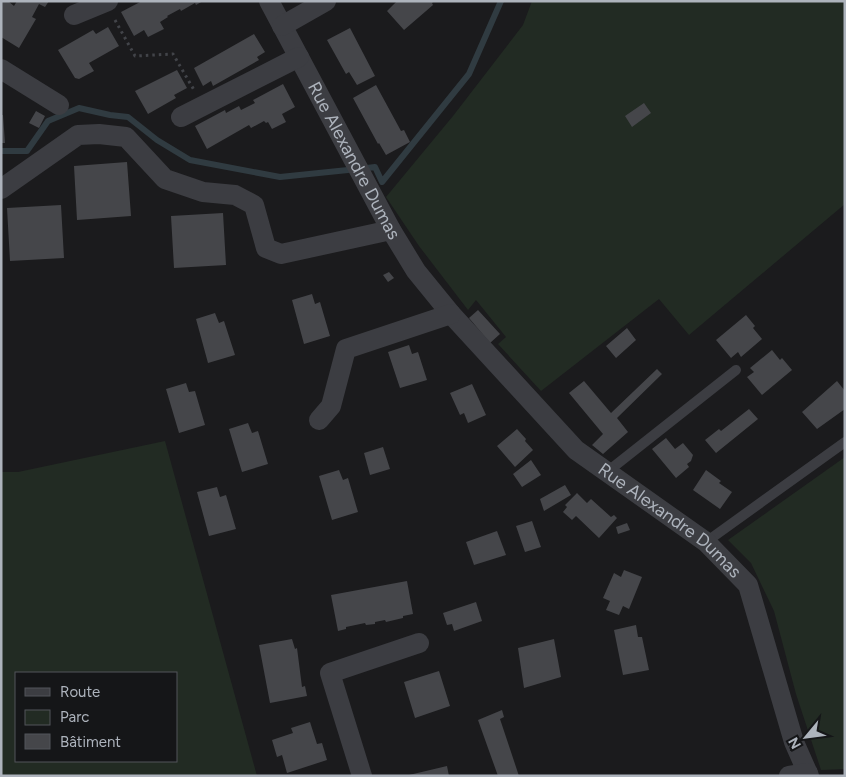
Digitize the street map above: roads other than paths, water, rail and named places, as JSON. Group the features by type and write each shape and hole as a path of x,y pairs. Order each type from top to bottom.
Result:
{"street":[{"name":"Rue Alexandre Dumas","path":"269,1 392,230 416,271 451,314 576,450 706,542 748,585 802,775"},
{"path":"282,26 326,1"},
{"path":"74,15 107,2"},
{"path":"181,117 299,57"},
{"path":"1,69 59,104"},
{"path":"1,189 78,135 99,134 126,137 165,179 203,192 235,195 254,205 266,248 281,254 392,230"},
{"path":"319,420 331,406 346,349 451,314"},
{"path":"362,776 330,672 420,643"}],"lane":[{"path":"607,472 736,370"},
{"path":"706,542 845,442"}],"waterway":[{"path":"367,168 375,167 382,182 469,74 501,1"},
{"path":"1,151 27,151 48,121 79,108 128,117 157,140 190,160 280,177 348,170"}]}
